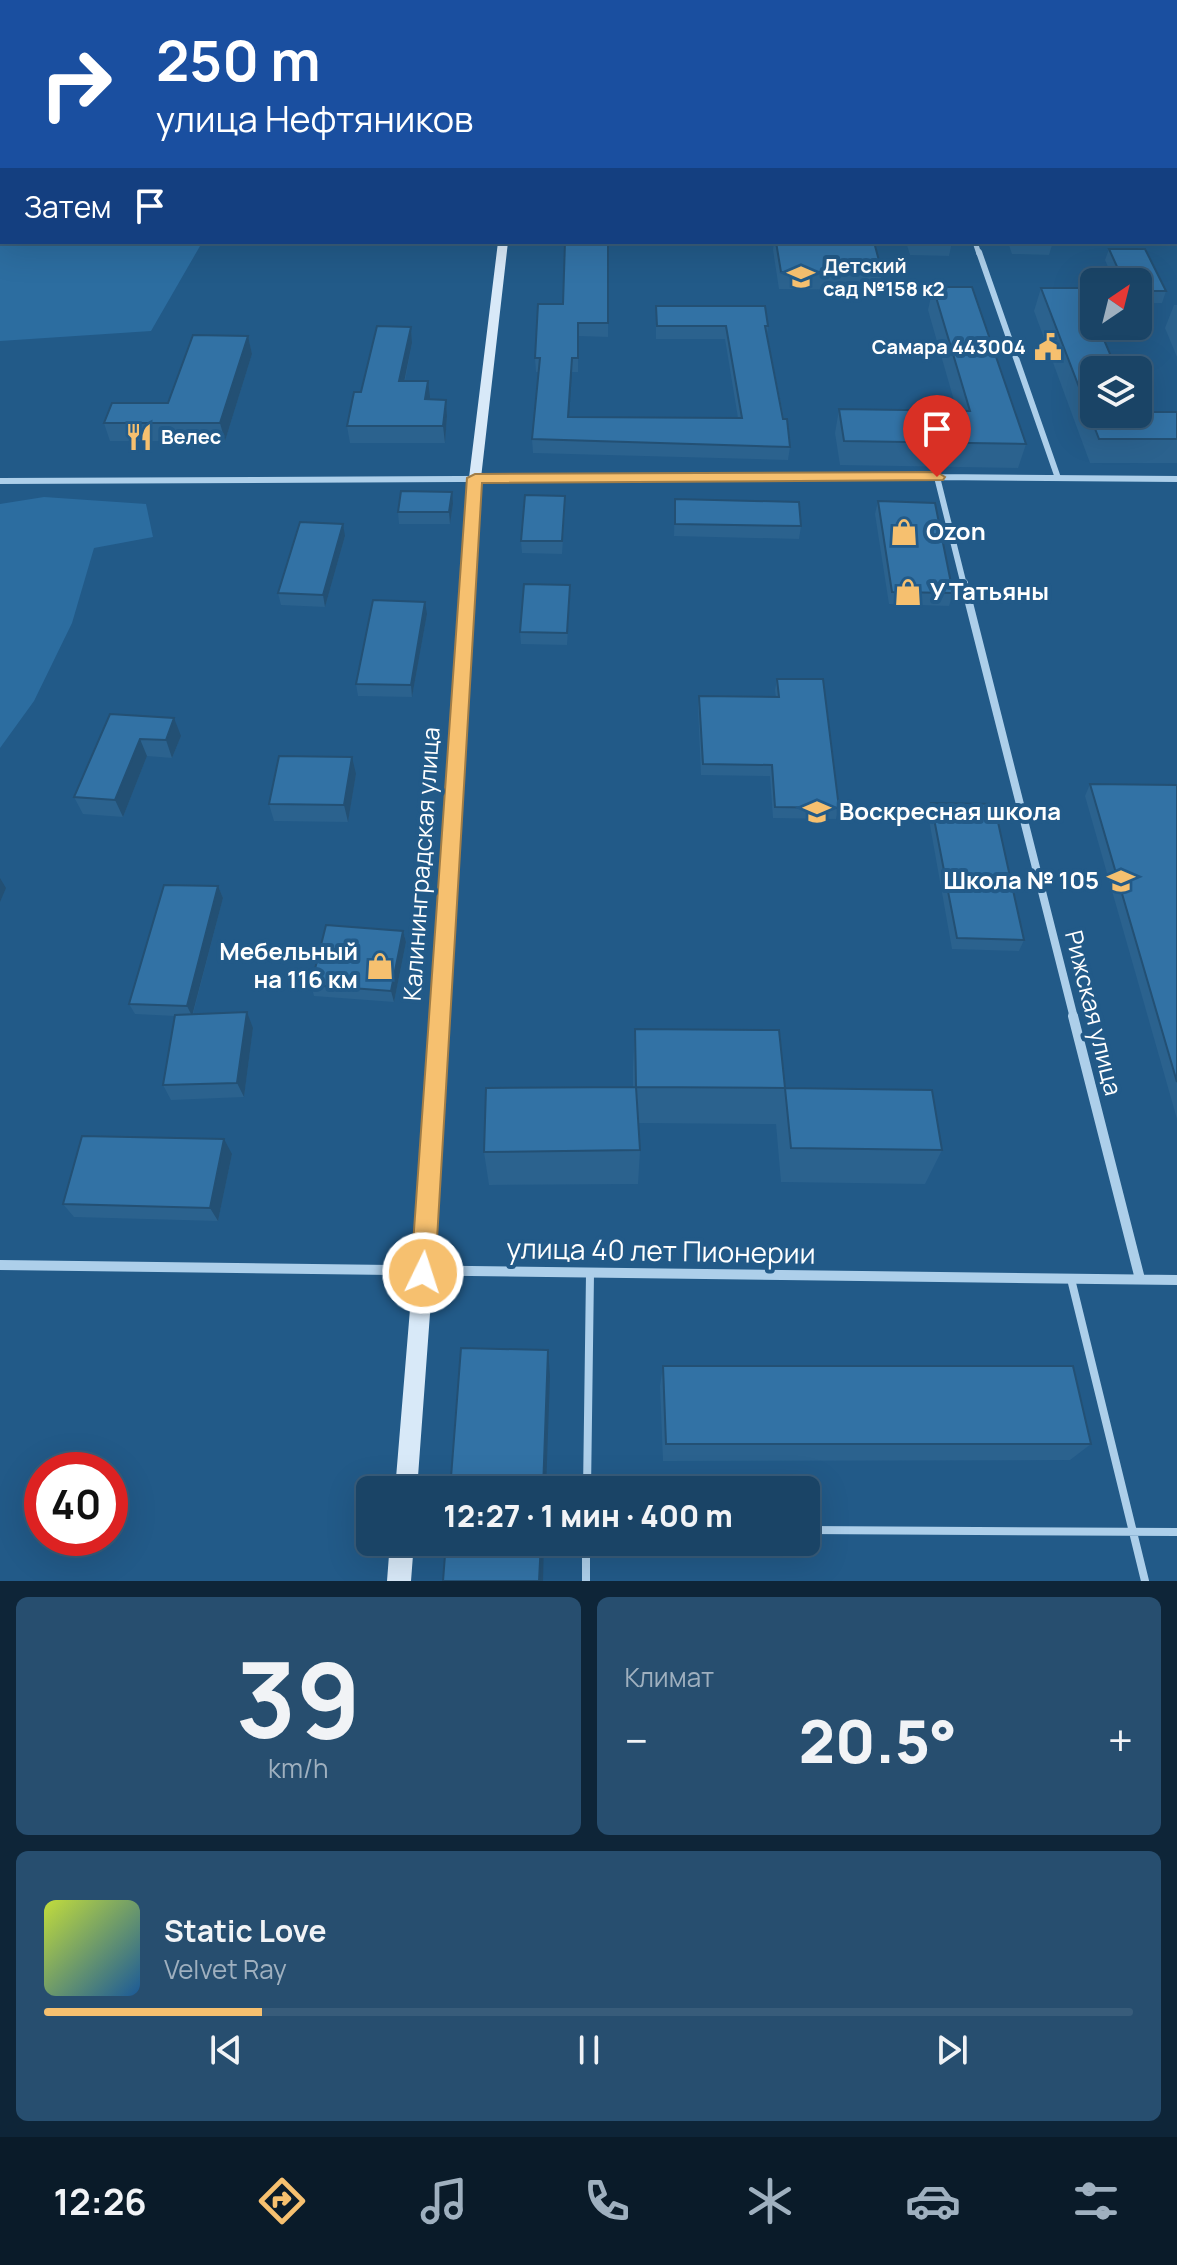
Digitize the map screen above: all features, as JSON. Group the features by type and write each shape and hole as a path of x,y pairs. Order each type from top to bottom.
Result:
{"street":[{"name":"Калининградская улица","path":"407,1476 475,478 503,244"},
{"path":"976,244 1058,478"},
{"path":"0,481 937,477 1177,479"},
{"name":"Рижская улица","path":"937,477 1140,1279"},
{"name":"улица 40 лет Пионерии","path":"0,1265 423,1273 1177,1280"},
{"path":"399,1581 401,1556"}],"lane":[{"path":"587,1476 590,1274"},
{"path":"1071,1279 1145,1581"},
{"path":"820,1530 1177,1532"},
{"path":"586,1556 586,1581"}],"shaded area":[{"path":"0,244 208,244 200,246 151,331 0,341"},
{"path":"44,497 146,504 153,537 94,548 72,623 34,701 0,748 0,504"}],"building":[{"path":"565,244 608,244 608,323 578,323 578,358 572,358 568,417 742,418 726,326 657,326 656,306 765,306 768,326 765,326 783,419 787,419 790,447 532,439 540,358 535,358 538,304 563,304"},
{"path":"776,244 875,244 882,272 781,272"},
{"path":"1109,249 1145,249 1166,291 1152,291 1152,268 1118,268"},
{"path":"933,287 972,287 1026,444 844,441 839,409 970,411"},
{"path":"1041,288 1080,288 1080,340 1104,340 1111,356 1080,356 1080,390"},
{"path":"377,326 411,327 399,381 428,381 425,399 446,400 443,426 347,426 354,392 361,392"},
{"path":"193,335 248,336 220,423 104,423 112,403 168,403"},
{"path":"1152,412 1177,412 1177,439 1099,439 1095,428 1152,428"},
{"path":"401,491 452,492 449,512 398,512"},
{"path":"525,495 565,496 562,541 521,541"},
{"path":"675,499 799,502 801,526 675,524"},
{"path":"878,501 935,503 953,593 892,592"},
{"path":"300,522 343,524 323,595 278,593"},
{"path":"524,584 570,585 567,633 520,632"},
{"path":"373,600 425,602 411,685 356,684"},
{"path":"777,679 823,679 839,808 775,807 772,765 703,764 699,696 779,697"},
{"path":"110,714 174,718 166,740 140,739 115,800 74,797"},
{"path":"279,756 352,757 344,805 269,804"},
{"path":"1090,784 1177,785 1177,1082"},
{"path":"931,803 994,804 1024,940 957,938"},
{"path":"164,885 218,886 187,1006 129,1004"},
{"path":"326,925 403,931 391,991 311,985"},
{"path":"247,1012 237,1083 163,1085 175,1015"},
{"path":"635,1029 779,1030 785,1088 636,1087"},
{"path":"636,1087 640,1150 484,1152 486,1088"},
{"path":"785,1088 932,1090 942,1150 791,1148"},
{"path":"82,1136 224,1139 210,1208 63,1204"},
{"path":"461,1348 548,1350 544,1476 451,1476"},
{"path":"663,1366 1073,1366 1091,1444 666,1444"},
{"path":"445,1556 540,1556 539,1581 443,1581"}],"place":[{"name":"Детский сад №158 к2","path":"801,277"},
{"name":"Самара 443004","path":"1048,347"},
{"name":"Велес","path":"139,437"},
{"name":"Ozon","path":"904,532"},
{"name":"У Татьяны","path":"908,592"},
{"name":"Воскресная школа","path":"817,812"},
{"name":"Школа № 105","path":"1121,881"},
{"name":"Мебельный на 116 км","path":"380,966"}],"route":[{"path":"423,1273 475,478 937,477"}]}
